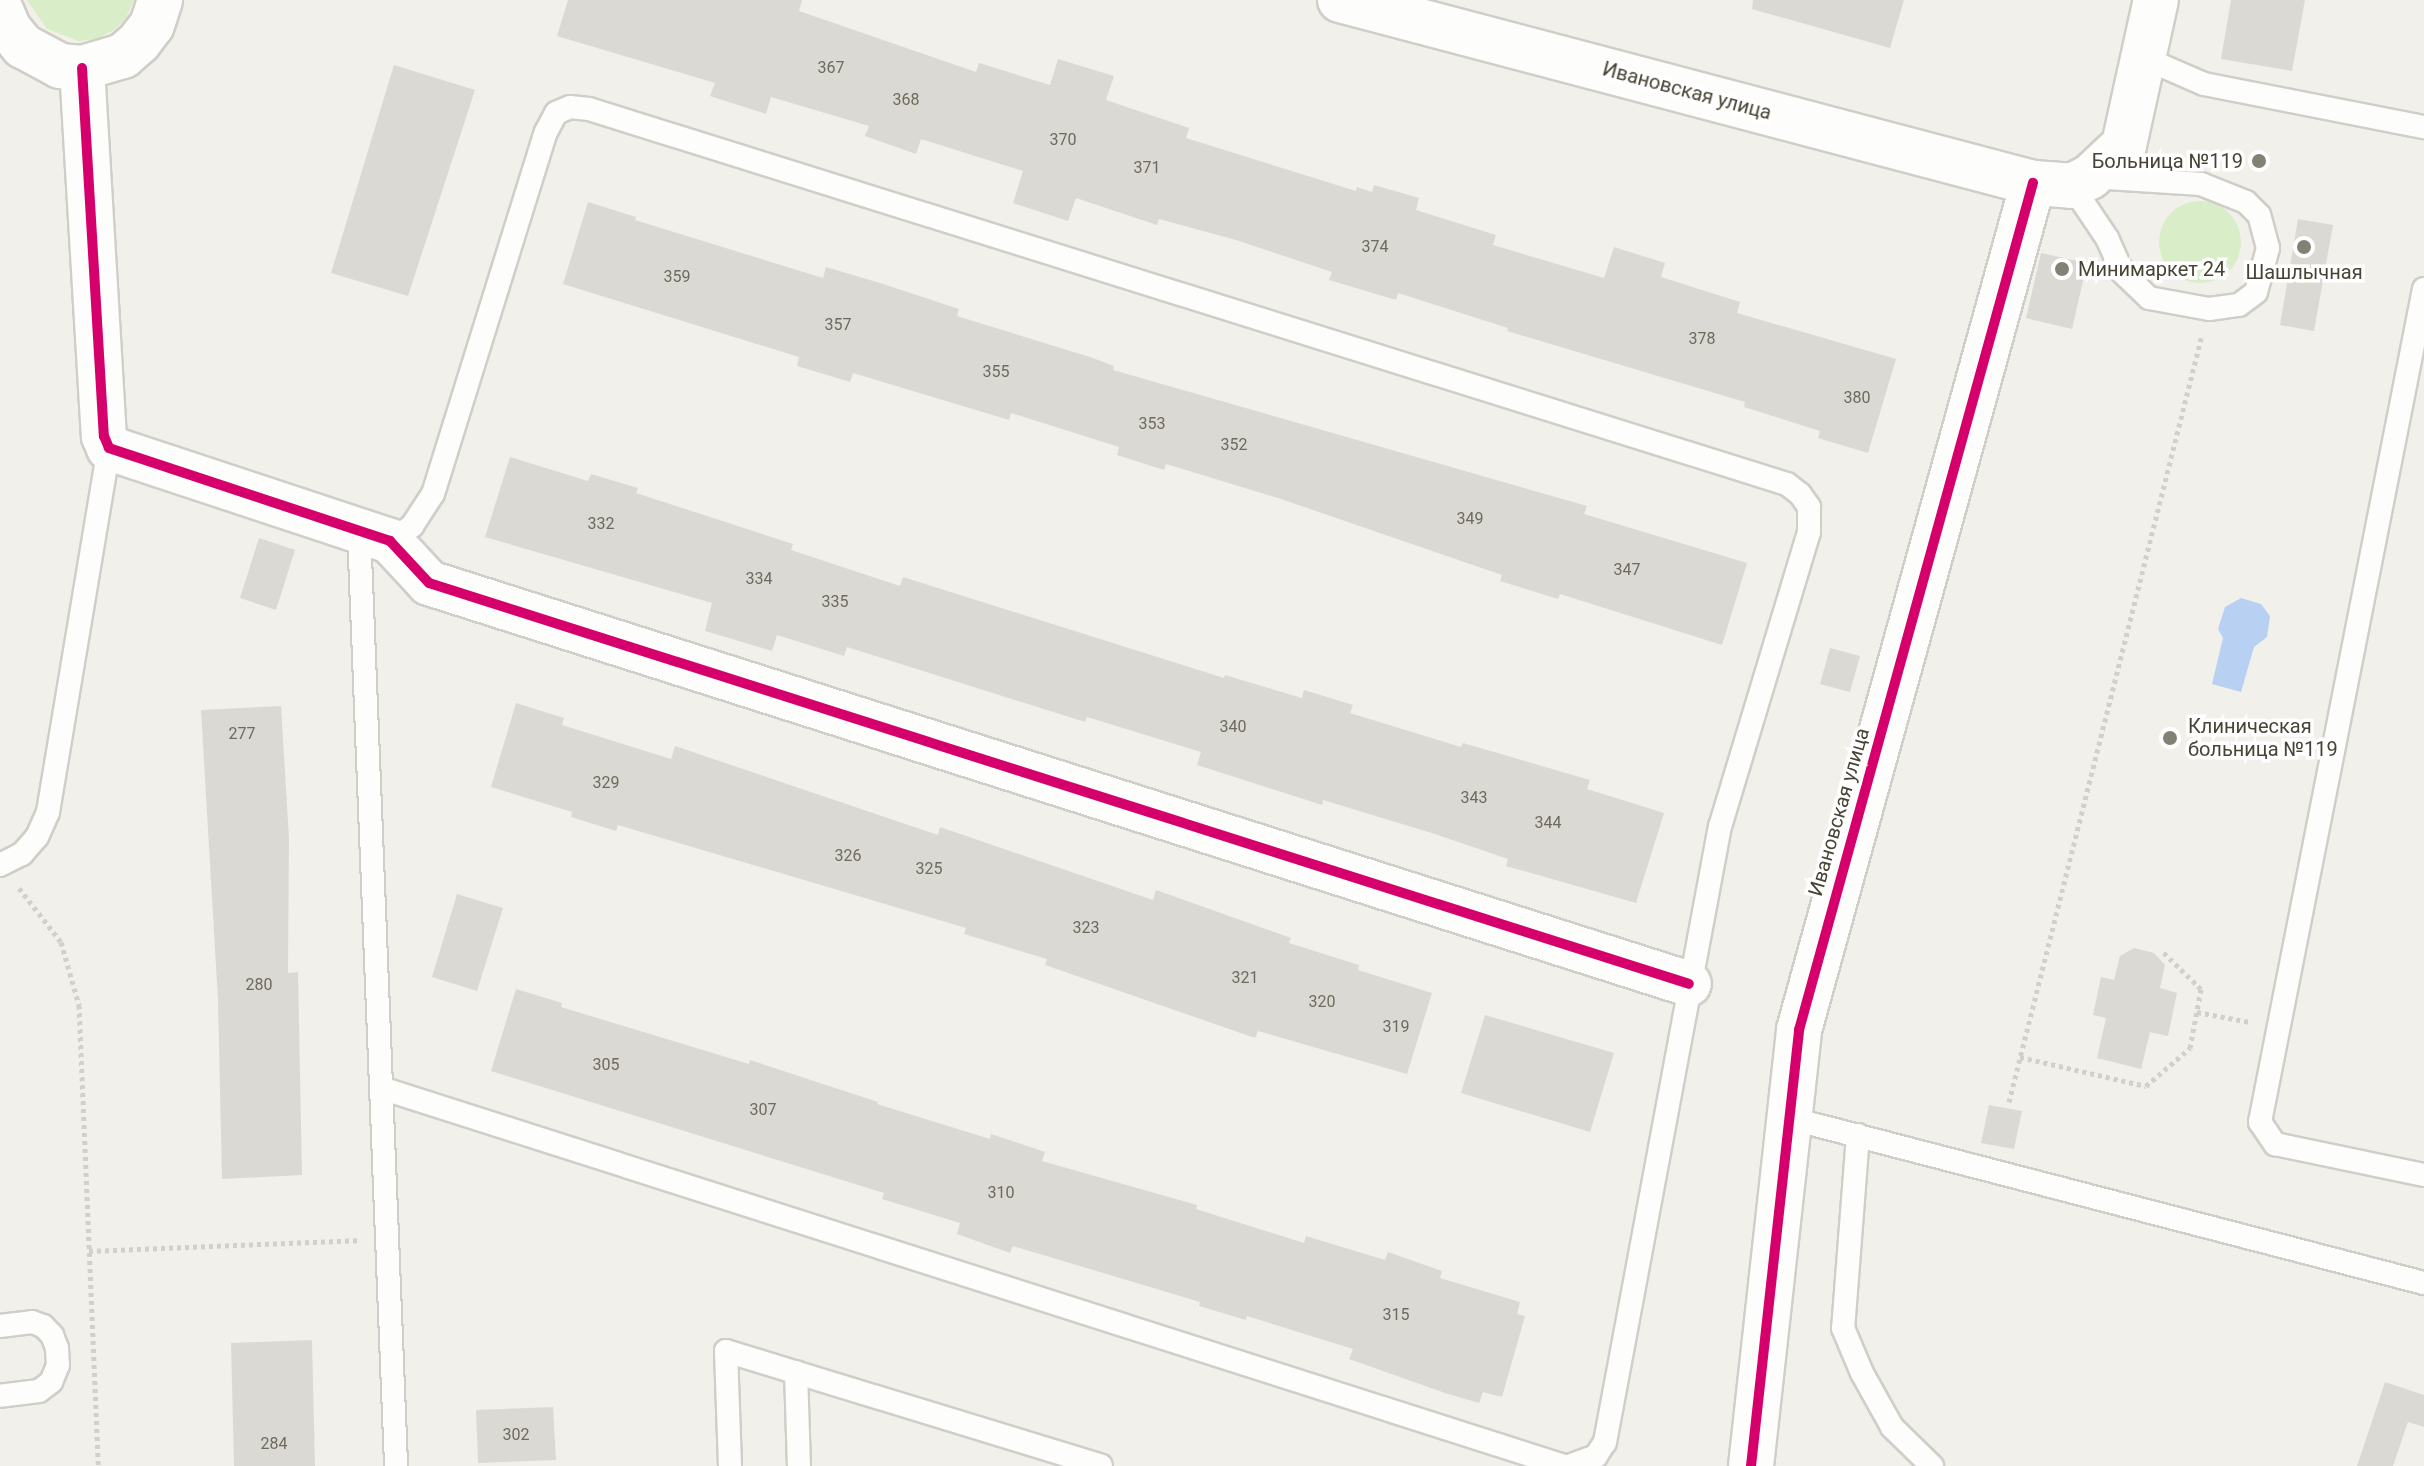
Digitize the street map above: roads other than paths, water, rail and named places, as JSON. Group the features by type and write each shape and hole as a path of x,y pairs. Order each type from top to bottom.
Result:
{"street":[{"path":"0,8 9,29 23,46 60,66 82,68 123,56 152,25 160,0"},
{"name":"Ивановская улица","path":"1340,0 2065,182 1812,974 1799,1030 1751,1466"},
{"path":"2065,182 2124,145 2156,0"},
{"path":"82,68 104,436 109,448 374,536 429,583 1689,984"}],"lane":[{"path":"2144,58 2204,84 2424,127"},
{"path":"381,1088 1566,1466 1596,1456 1605,1442 1720,826 1809,532 1809,507 1800,494 1787,484 604,113 570,107 556,113 546,132 433,494 412,526 374,536 381,1088 396,1466"},
{"path":"2065,182 2201,184 2246,202 2259,215 2268,248 2256,292 2239,305 2209,309 2149,298 2122,272 2107,238 2065,182"},
{"path":"2424,289 2260,1122 2275,1144 2424,1175"},
{"path":"1,865 22,854 37,837 48,812 109,448"},
{"path":"1789,1118 2424,1283"},
{"path":"1858,1135 1843,1328 1862,1373 1892,1427 1932,1466"},
{"path":"0,1326 32,1322 43,1326 52,1335 57,1348 58,1365 51,1382 39,1391 0,1396"},
{"path":"730,1466 726,1351 1101,1466"},
{"path":"796,1372 799,1466"}],"water":[{"path":"2241,598 2261,604 2270,616 2267,637 2254,647 2241,692 2212,684 2223,638 2218,629 2225,607"}],"place":[{"name":"Больница №119","path":"2259,161"},
{"name":"Шашлычная","path":"2304,247"},
{"name":"Минимаркет 24","path":"2062,269"},
{"name":"Клиническая больница №119","path":"2170,738"}]}
